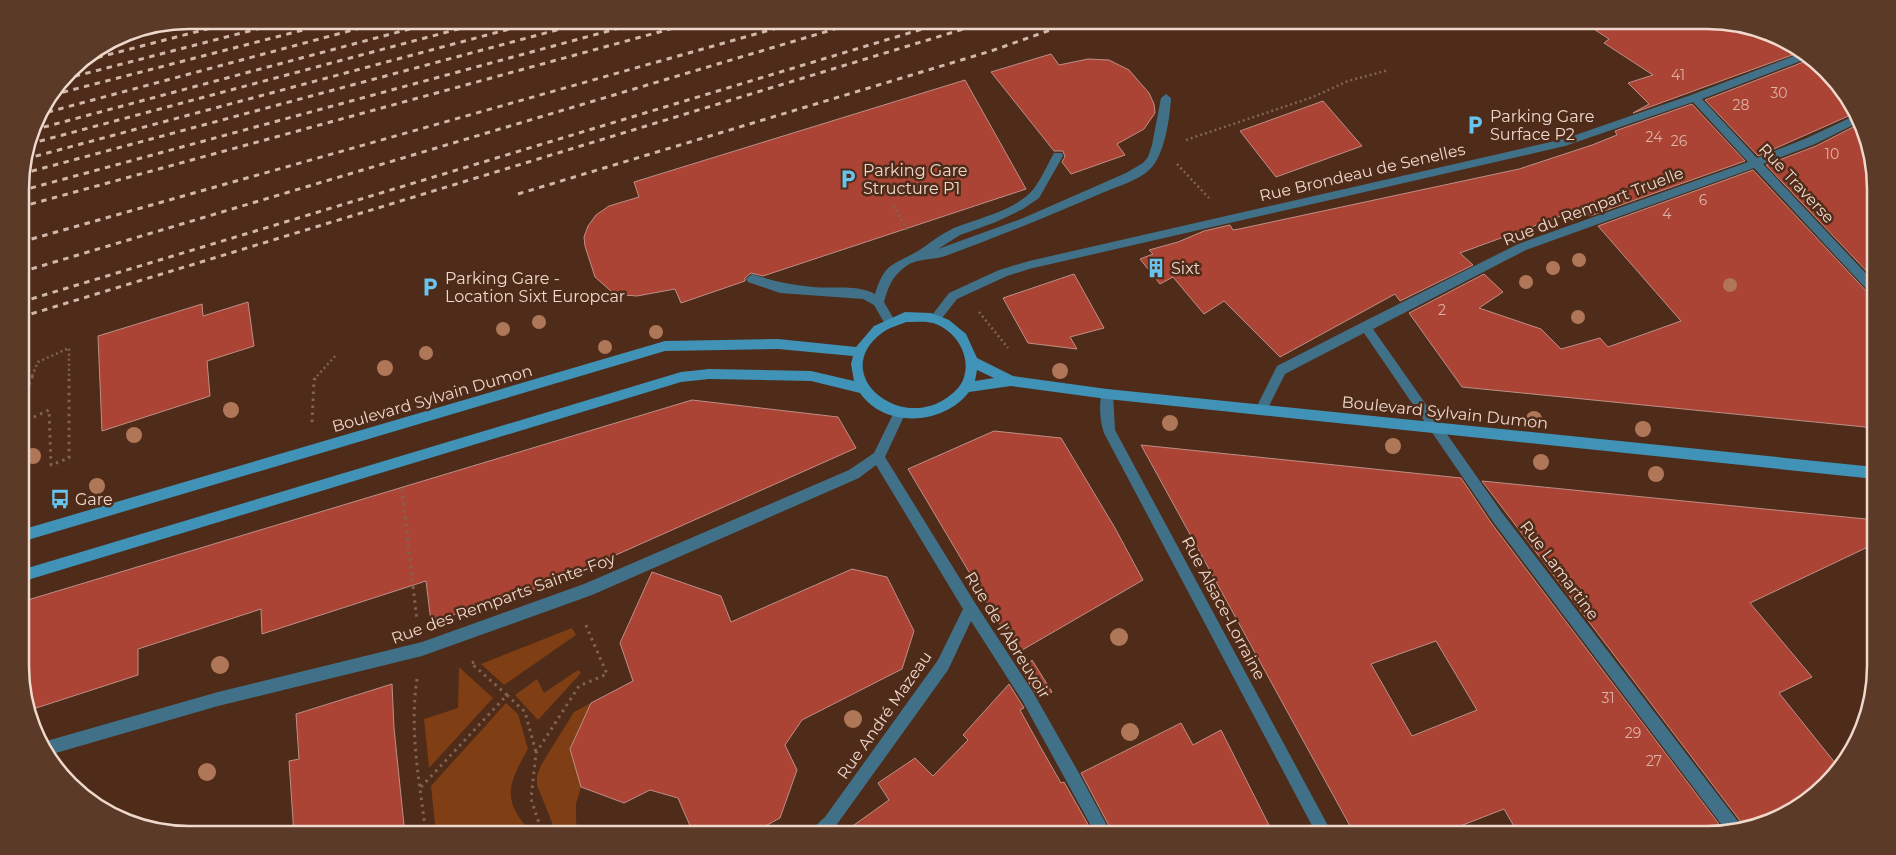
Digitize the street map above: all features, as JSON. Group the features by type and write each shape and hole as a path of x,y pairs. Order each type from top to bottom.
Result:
{"street":[{"name":"Rue Brondeau de Senelles","path":"935,320 954,296 1002,273 1029,265 1565,142 1695,98 1799,58"},
{"path":"920,255 942,252 1025,222 1130,176 1147,166 1153,158 1157,144 1166,98"},
{"name":"Rue Traverse","path":"1695,98 1867,282"},
{"name":"Rue du Rempart Truelle","path":"1261,410 1281,370 1522,247 1811,141 1852,121"},
{"path":"878,302 886,277 902,264 956,232 992,219 1019,206 1035,195 1058,156"},
{"path":"752,279 780,288 866,295 878,302 889,322"},
{"path":"904,317 920,317 935,320 951,327 963,338 969,349 972,360 971,374 965,387 955,398 941,408 928,412 900,412 878,403 863,388 857,370 859,352 866,339 876,329 904,317"},
{"name":"Rue Lamartine","path":"1365,326 1433,427 1534,567 1731,824"},
{"name":"Boulevard Sylvain Dumon","path":"29,534 665,346 778,344 859,352"},
{"name":"Boulevard Sylvain Dumon","path":"972,360 1011,381"},
{"path":"29,574 681,377 709,374 812,376 863,388"},
{"name":"Boulevard Sylvain Dumon","path":"965,387 1011,381 1107,394 1867,472"},
{"name":"Rue Alsace-Lorraine","path":"1107,394 1109,431 1320,826"},
{"name":"Rue des Remparts Sainte-Foy","path":"50,747 218,699 422,649 587,590 854,474 878,457 900,412"},
{"name":"Rue de l'Abreuvoir","path":"878,457 970,608 1028,697 1099,826"},
{"name":"Rue André Mazeau","path":"826,826 943,665 970,608"}],"path":[{"path":"1182,141 1313,97 1348,81 1389,70"},
{"path":"1175,162 1206,194 1221,221"},
{"path":"976,310 984,316 1010,351"},
{"path":"29,384 38,362 70,348 69,458 51,465 49,410 29,419"},
{"path":"312,426 314,380 338,354"},
{"path":"401,483 418,630 422,649 412,702 425,826"},
{"path":"536,753 580,686 607,674 583,618"},
{"path":"479,660 471,663 524,712 536,753 531,799 540,826"},
{"path":"421,787 506,695"}],"shaded area":[{"path":"572,628 576,635 504,685 481,664"},
{"path":"459,667 493,698 429,768 424,719 458,708"},
{"path":"578,670 581,673 538,720 515,695 537,679 544,693"},
{"path":"506,703 518,714 528,749 515,774 511,794 516,813 526,826 435,826 431,786"},
{"path":"591,703 570,749 581,787 576,804 576,822 578,826 553,826 537,785 537,776 541,765 574,712"}],"building":[{"path":"1594,29 1718,29 1759,37 1794,54 1633,113 1649,104 1628,83 1653,75 1604,43 1609,39"},
{"path":"1051,54 1059,65 1088,59 1109,60 1129,70 1149,93 1154,104 1155,113 1144,129 1117,144 1125,155 1071,174 1062,162 1065,157 1063,151 1054,151 991,72"},
{"path":"1804,62 1821,75 1834,91 1849,116 1758,156 1705,100"},
{"name":"Parking Gare Structure P1","path":"965,80 1026,189 763,276 751,273 745,278 745,281 681,303 675,289 637,296 624,295 612,292 595,277 585,246 584,237 588,226 596,215 609,206 639,197 634,182"},
{"path":"1323,101 1362,146 1276,177 1240,131"},
{"path":"1692,104 1745,161 1590,216 1583,208 1460,253 1473,265 1400,301 1395,294 1280,357 1224,301 1204,314 1173,277 1160,284 1140,259 1153,254 1149,250 1178,242 1204,231 1230,225 1233,230 1239,229 1519,169 1592,145 1617,135 1615,131"},
{"path":"1855,127 1866,167 1867,272 1766,165 1816,146"},
{"path":"1753,170 1867,292 1867,427 1462,387 1409,313 1484,274 1503,292 1479,308 1541,329 1561,349 1600,338 1608,347 1681,321 1598,226"},
{"path":"1074,274 1104,328 1070,337 1077,349 1028,343 1003,298"},
{"path":"248,302 254,346 207,361 210,396 102,431 98,336 202,304 203,316"},
{"path":"692,400 838,417 856,448 553,583 431,622 426,581 262,634 261,609 138,649 138,675 34,709 30,688 29,600"},
{"path":"994,431 1061,438 1115,528 1143,580 1017,653 908,469"},
{"path":"1141,445 1461,478 1492,524 1720,826 1514,826 1504,809 1460,826 1350,826","holes":["1436,641 1477,710 1412,736 1371,664"]},
{"path":"1482,481 1867,519 1867,547 1750,603 1812,677 1779,693 1835,762 1813,787 1796,799 1778,810 1741,822"},
{"path":"852,569 887,577 914,631 902,669 802,720 785,745 797,770 780,818 765,826 690,826 678,798 650,790 624,803 581,787 570,749 591,703 633,681 620,643 652,572 721,596 731,622"},
{"path":"1032,660 1052,692 1039,699 1022,671"},
{"path":"392,684 394,728 404,826 293,826 289,761 299,759 296,714"},
{"path":"1009,684 1024,708 1020,710 1041,748 1061,783 1064,782 1089,826 853,826 889,800 878,783 915,758 933,776 968,740 963,735"},
{"path":"1181,723 1193,745 1221,730 1269,826 1109,826 1081,773"}],"railway":[{"path":"98,57 207,29"},
{"path":"75,76 257,29"},
{"path":"61,93 307,29"},
{"path":"49,112 357,29"},
{"path":"41,128 409,29"},
{"path":"36,142 458,29"},
{"path":"32,157 509,29"},
{"path":"30,172 561,29"},
{"path":"29,189 616,29"},
{"path":"29,205 670,29"},
{"path":"29,240 773,29"},
{"path":"29,270 835,29"},
{"path":"29,300 922,29"},
{"path":"29,315 964,29"},
{"path":"518,194 991,51 1053,29"}],"place":[{"name":"Parking Gare Surface P2","path":"1475,125"},
{"name":"Parking Gare Structure P1","path":"848,179"},
{"name":"Sixt","path":"1156,268"},
{"name":"Parking Gare - Location Sixt Europcar","path":"430,287"},
{"name":"Gare","path":"60,499"}]}
